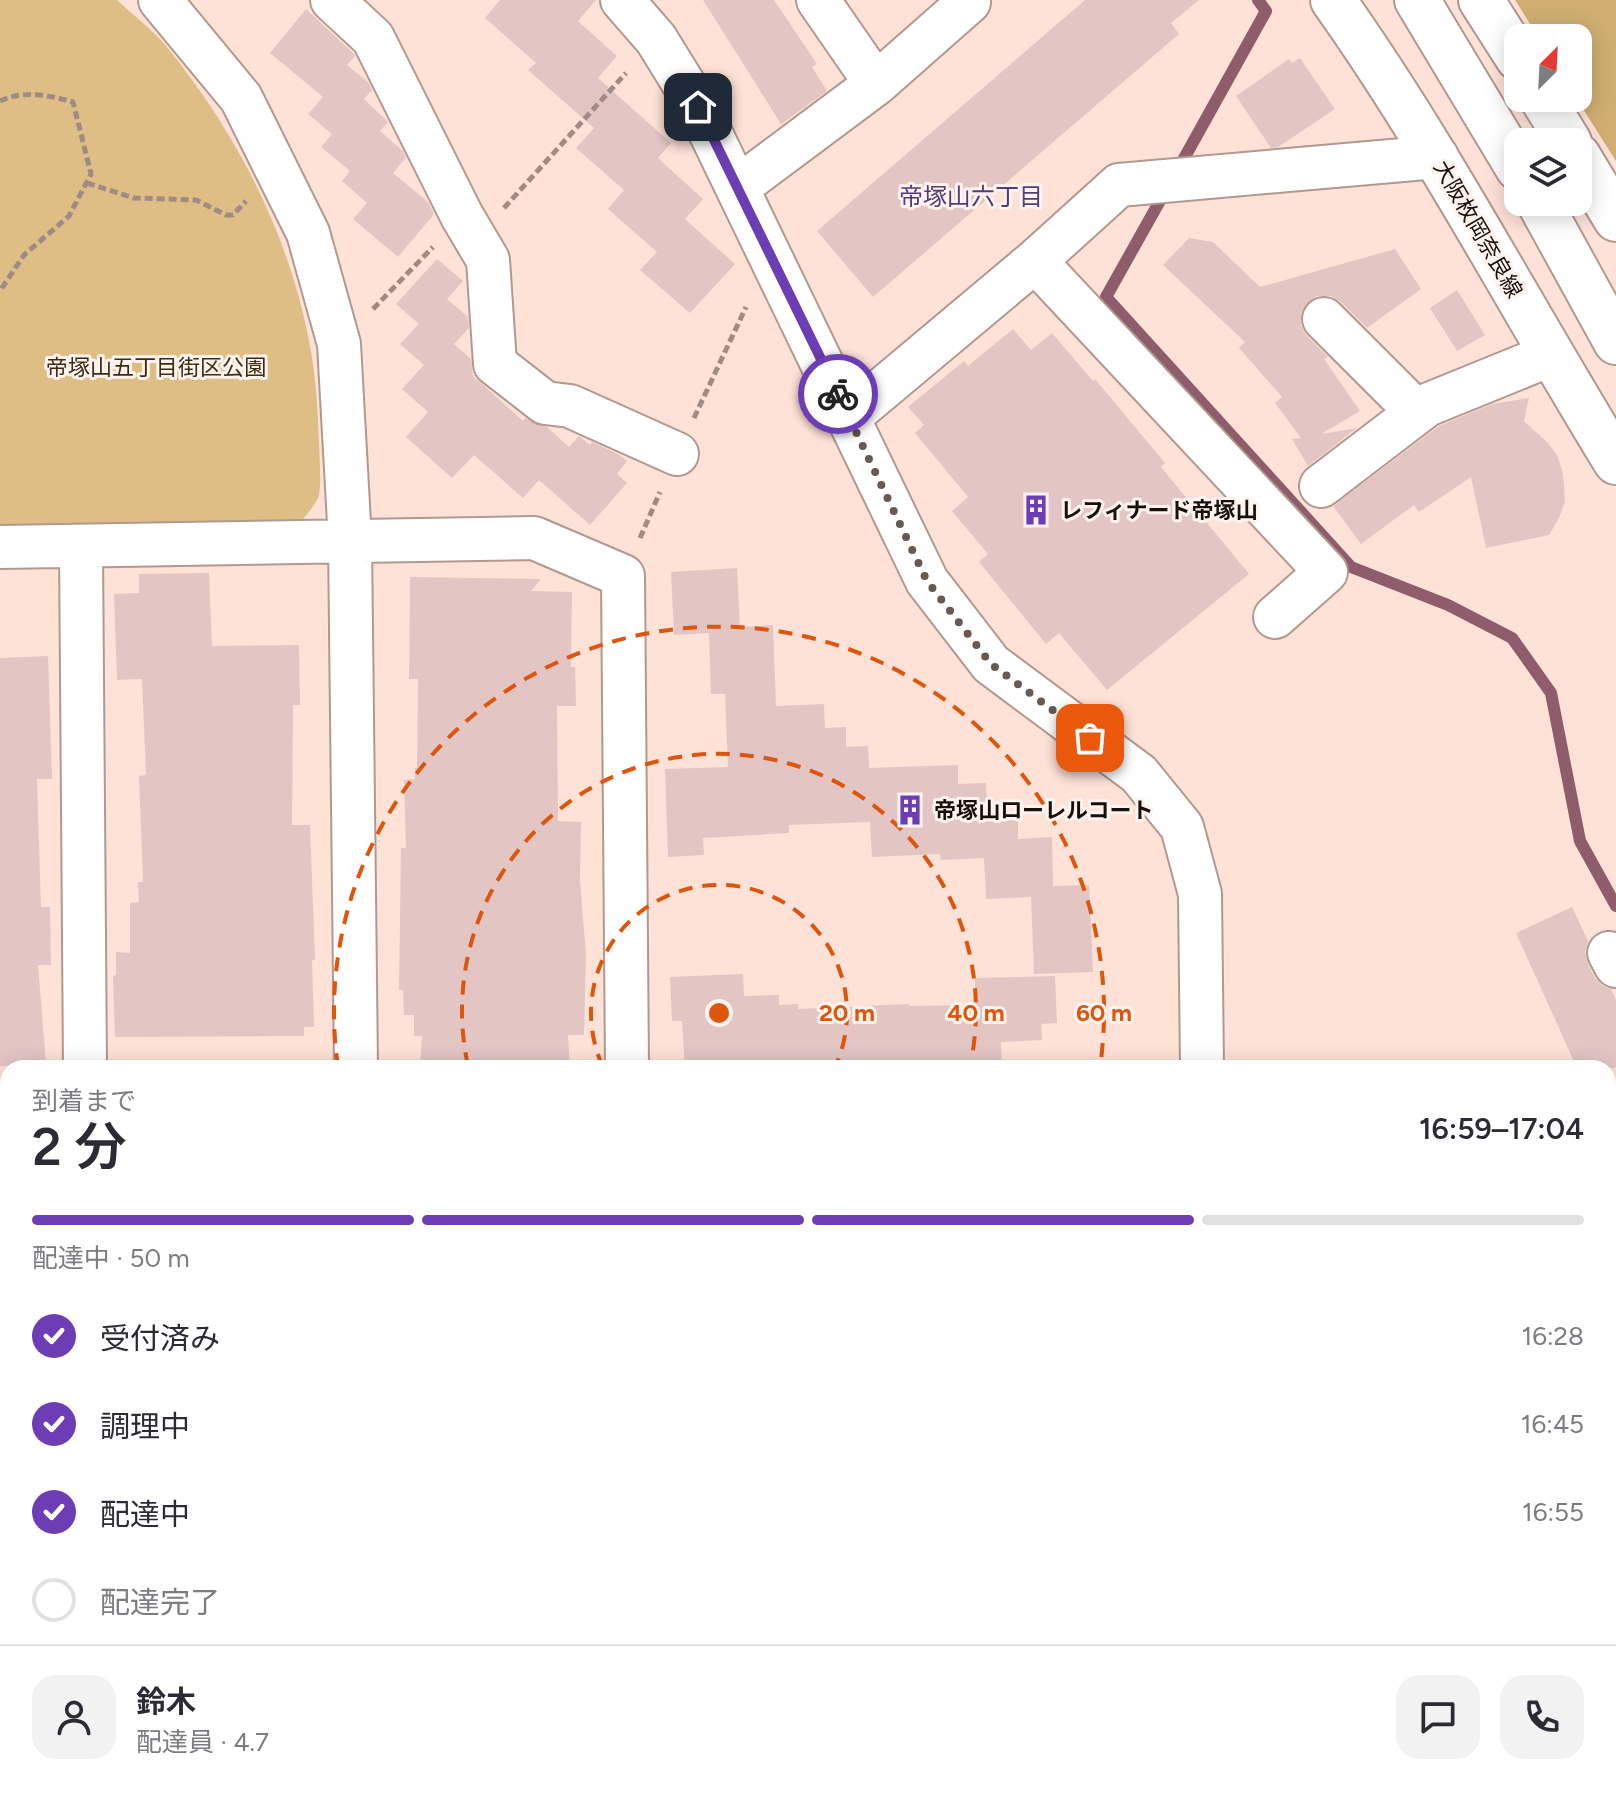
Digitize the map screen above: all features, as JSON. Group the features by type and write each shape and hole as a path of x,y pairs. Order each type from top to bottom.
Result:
{"main road":[{"name":"大阪枚岡奈良線","path":"1333,0 1437,157 1550,355 1616,462"},
{"path":"1417,0 1504,145"},
{"path":"1481,0 1504,36"},
{"path":"1592,179 1616,219"},
{"path":"1547,216 1616,342"}],"street":[{"path":"160,0 241,98 308,233 339,344 350,541 356,1060"},
{"path":"332,0 373,38 488,260 495,364 545,403 570,406 677,454"},
{"path":"622,0 656,39 698,107 927,581 991,664 1139,774 1182,827 1200,894 1202,1060"},
{"path":"818,0 876,84"},
{"path":"738,187 876,84 969,1"},
{"path":"849,417 1035,261 1119,185 1437,157"},
{"path":"1035,261 1326,572 1275,617"},
{"path":"1324,319 1417,412"},
{"path":"1321,486 1427,405 1550,355"},
{"path":"0,547 534,538 623,576 627,1060"},
{"path":"81,548 85,1060"}],"path":[{"path":"339,344 469,228 656,39"},
{"path":"0,101 9,97 47,94 73,102 91,174 69,216 24,255 0,291"},
{"path":"87,183 134,198 196,200 226,215 233,215 254,194"}],"green space":[{"name":"帝塚山五丁目街区公園","path":"0,0 117,0 166,46 225,129 251,174 290,269 314,368 320,484 316,501 300,523 0,528"}],"shaded area":[{"path":"1515,0 1616,0 1616,161 1585,112 1592,112 1592,24 1530,24"}],"building":[{"path":"500,0 596,0 578,21 617,56 598,78 671,143 658,158 703,199 685,219 735,264 690,313 640,270 657,252 608,209 624,190 576,148 594,128 528,70 536,63 485,18"},
{"path":"703,0 774,0 817,64 812,67 827,91 781,124"},
{"path":"1085,0 1199,0 1171,23 1179,34 873,297 817,231"},
{"path":"306,9 355,56 347,65 369,83 372,90 364,99 388,122 380,131 403,151 406,158 393,173 428,202 434,214 398,257 353,219 367,203 342,181 350,171 321,147 332,134 308,114 323,97 270,53"},
{"path":"1300,58 1335,109 1278,147 1271,148 1236,96 1289,59 1292,63"},
{"path":"1189,238 1213,242 1260,287 1395,249 1421,289 1367,328 1331,296 1317,296 1307,303 1301,314 1301,326 1328,357 1324,359 1360,411 1321,434 1357,428 1308,466 1292,439 1301,438 1275,403 1282,397 1239,348 1245,342 1163,265"},
{"path":"437,259 463,281 447,299 468,317 469,328 454,344 471,359 473,376 523,421 525,418 547,427 569,447 579,436 590,445 592,442 627,461 617,474 627,483 590,525 539,480 523,498 474,455 452,478 406,437 428,412 402,389 424,365 400,344 419,324 396,304"},
{"path":"1457,290 1485,335 1457,351 1430,308"},
{"name":"レフィナード帝塚山","path":"1013,329 1031,350 1052,333 1165,463 1161,467 1249,574 1107,690 1059,633 1046,644 979,562 988,554 952,511 968,497 915,433 924,425 908,407 964,361 968,366"},
{"path":"1529,398 1524,421 1557,455 1563,473 1565,502 1549,535 1486,548 1471,477 1419,512 1414,505 1361,544 1333,506 1439,426 1492,404"},
{"name":"帝塚山ローレルコート","path":"737,568 740,627 773,625 776,706 824,704 825,728 846,727 846,747 868,746 869,768 958,765 958,784 986,783 988,821 1018,820 1018,839 1052,837 1053,886 1089,885 1093,972 1034,974 1031,897 986,899 984,858 941,860 940,854 872,857 870,822 789,825 789,833 703,838 704,855 668,857 665,769 728,767 725,694 711,694 709,633 674,635 671,572"},
{"path":"209,573 212,646 299,645 300,705 293,705 292,825 310,825 314,1027 304,1027 304,1036 115,1037 113,976 116,975 116,952 130,953 130,903 139,902 138,882 143,882 139,776 146,775 142,679 117,680 114,594 139,593 139,574"},
{"path":"410,577 541,579 531,591 572,592 571,667 575,667 576,706 557,706 558,821 581,822 580,880 586,955 584,1035 568,1035 570,1060 420,1060 422,1036 414,1036 414,1015 404,1015 403,990 399,990 401,848 406,848 404,780 415,779 417,768 418,679 409,679"},
{"path":"48,656 52,779 37,779 41,907 50,907 51,965 38,965 46,1060 0,1060 0,658"},
{"path":"1572,907 1588,941 1585,953 1588,964 1595,978 1611,989 1616,1000 1616,1060 1573,1060 1516,933"},
{"path":"743,974 744,996 779,995 779,1005 798,1004 798,1009 909,1004 975,1005 975,978 1055,976 1057,1023 1041,1024 1042,1040 1001,1042 1002,1060 684,1060 682,1021 672,1021 670,977"}],"waterway":[{"path":"1177,171 1266,11 1258,0"},
{"path":"1166,190 1106,297 1351,567 1448,605 1512,638 1551,693 1580,841 1616,906"}],"way so far":[{"path":"838,394 927,581 991,664 1090,738"}],"place":[{"name":"レフィナード帝塚山","path":"1036,510"},
{"name":"帝塚山ローレルコート","path":"910,810"}],"district":[{"name":"帝塚山六丁目","path":"971,196"}],"route":[{"path":"698,107 838,394"}]}
